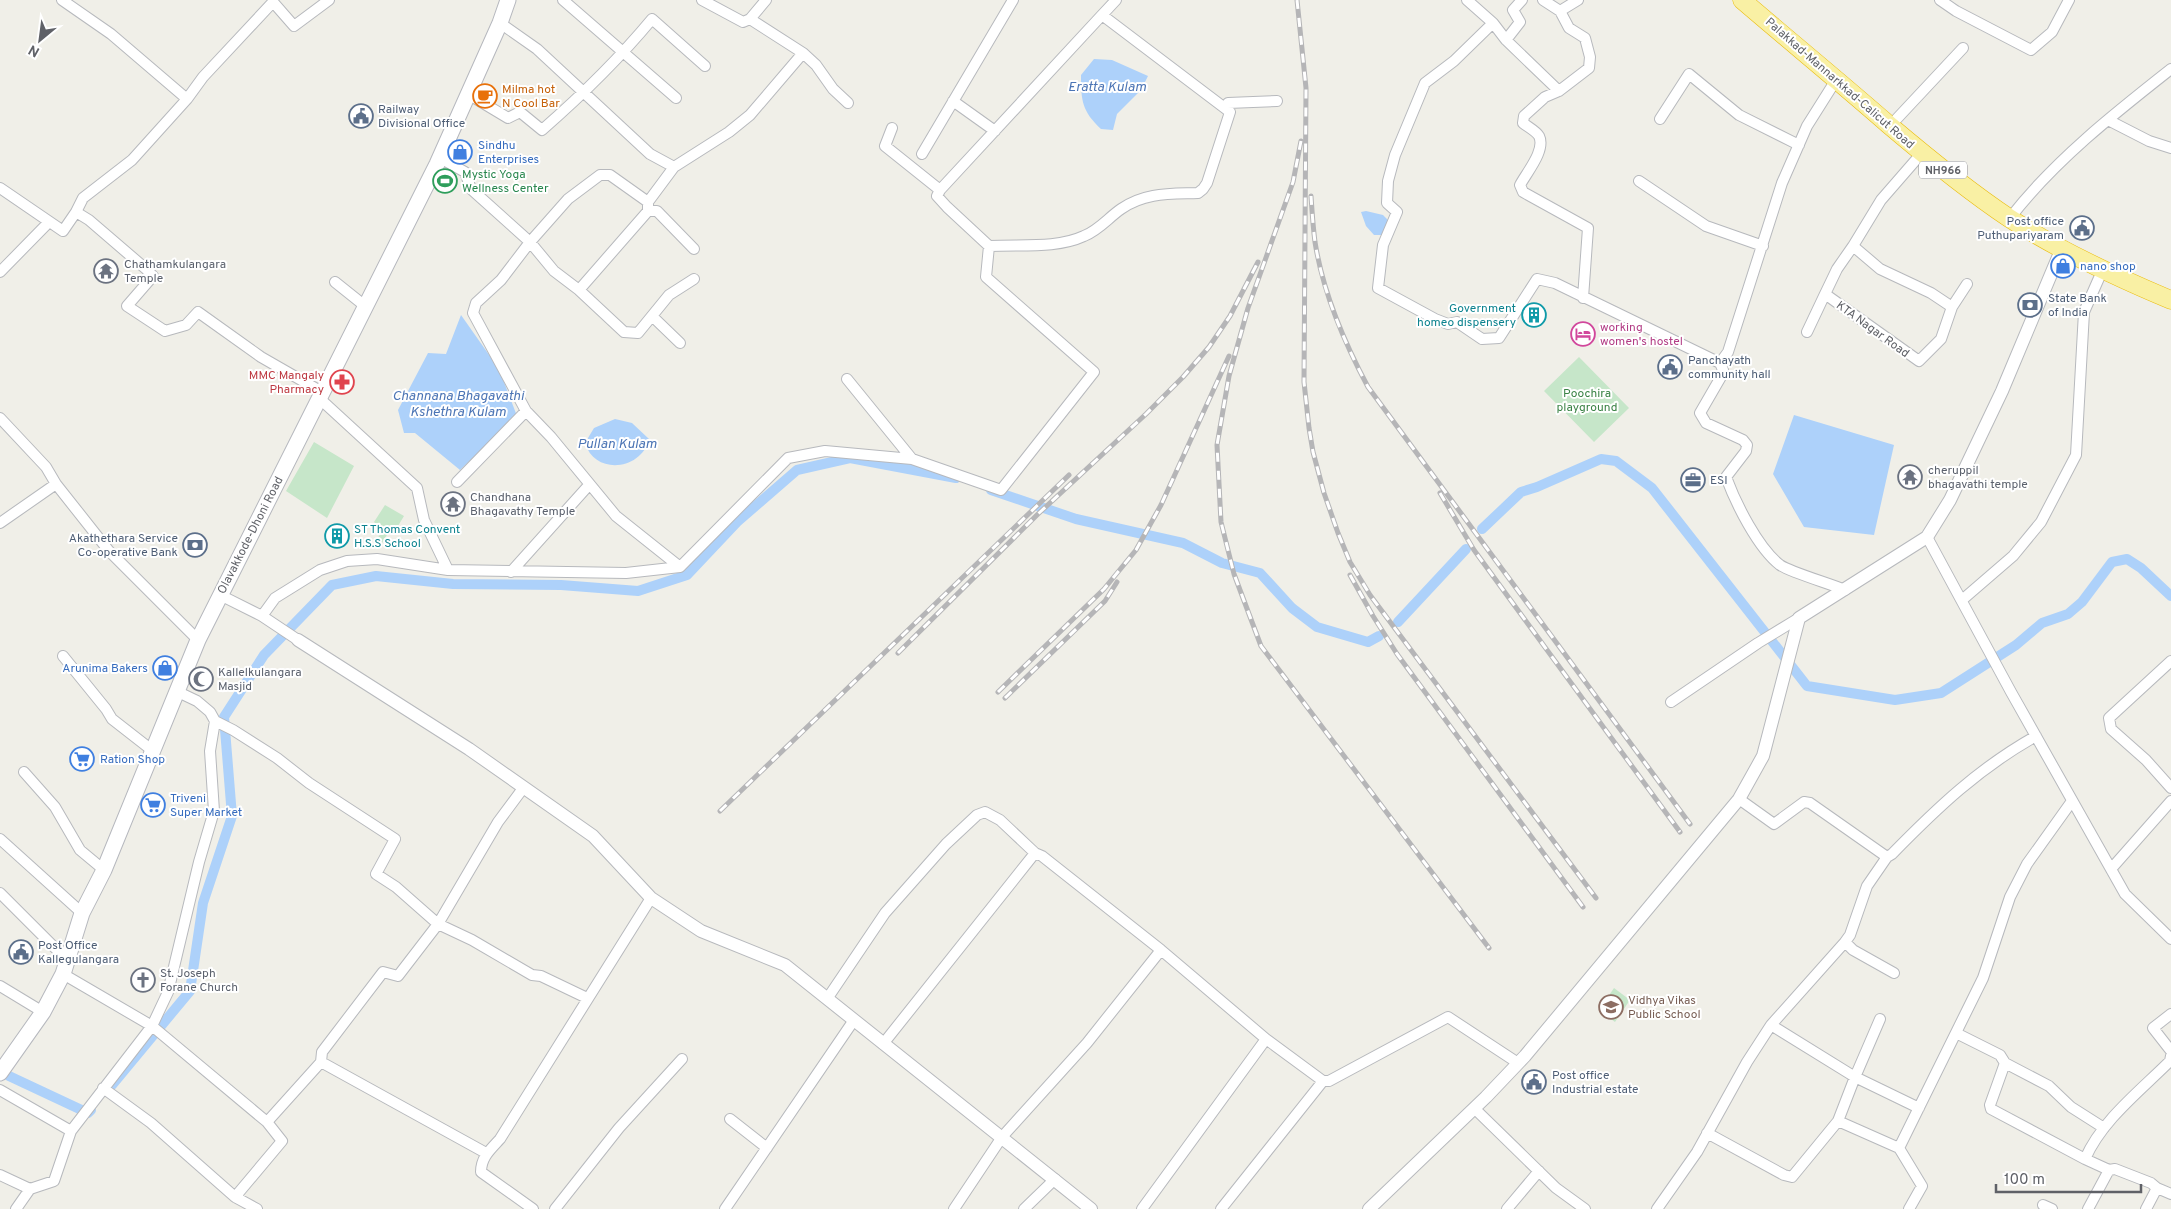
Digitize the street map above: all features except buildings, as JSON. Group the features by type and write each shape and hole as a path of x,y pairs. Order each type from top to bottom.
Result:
{"highway":[{"name":"Palakkad-Mannarkkad-Calicut Road","path":"1742,0 1921,154 2010,218 2103,270 2171,300"}],"main road":[{"name":"Olavakkode-Dhoni Road","path":"1,1069 43,1012 66,967 82,913 104,870 198,640 440,158 500,23 505,2"}],"street":[{"path":"62,0 112,34 186,99"},
{"path":"0,188 63,231 83,198 132,160 203,77 273,2 294,26 328,0"},
{"path":"563,0 676,98"},
{"path":"702,0 743,22 750,19 766,0"},
{"path":"922,154 1012,0"},
{"path":"1116,0 940,190 937,196 946,207 989,246 1056,244 1083,237 1099,228 1138,198 1157,194 1198,193 1203,190 1209,178 1230,112 1228,103 1278,101"},
{"path":"1466,0 1493,23 1506,40 1559,90"},
{"path":"1506,40 1520,22 1513,10 1522,0"},
{"path":"1543,0 1560,11 1569,28 1585,38 1590,57 1589,68 1559,90 1545,97 1523,119 1523,123 1538,134 1541,143 1539,151 1520,185 1523,192 1588,228 1583,298"},
{"path":"1560,11 1578,0"},
{"path":"1940,0 1956,11 2031,50 2052,32 2070,0"},
{"path":"1102,15 1228,109"},
{"path":"468,94 508,118 520,112 542,130 585,93 624,53 652,18 705,66"},
{"path":"750,19 803,53 816,64 833,89 848,103"},
{"path":"500,23 537,49 650,154 674,167"},
{"path":"1493,23 1454,62 1425,83 1413,111 1408,129 1394,155 1388,181 1387,203 1397,212 1383,245 1378,288 1435,319 1448,324 1457,322 1482,339 1499,338 1537,279 1555,283 1720,364 1723,370 1722,375 1700,413 1706,423 1742,440 1747,445 1746,451 1726,477 1736,503 1766,549 1781,566 1845,590"},
{"path":"1890,126 1964,48"},
{"path":"579,290 648,207 674,167 729,132 750,115 803,53"},
{"path":"2010,218 2044,178 2108,120 2171,69"},
{"path":"1660,119 1689,74 1739,115 1799,146"},
{"path":"1720,364 1728,352 1782,183 1807,126 1836,80"},
{"path":"953,101 995,131"},
{"path":"2108,120 2149,141 2171,148"},
{"path":"892,128 885,146 940,190"},
{"name":"KTA Nagar Road","path":"1808,332 1837,270 1881,200 1921,154"},
{"path":"440,158 464,172 471,189 530,242 554,272 579,290 624,332 638,332 669,295 694,279"},
{"path":"680,567 616,516 551,437 526,412 473,313 476,303 501,280 530,242 568,199 600,175 610,175 648,207 657,211 694,249"},
{"path":"1638,181 1706,226 1763,246"},
{"path":"76,212 89,220 153,276 127,306 165,331 186,325 198,312 260,357 320,395 417,488 424,520 448,570"},
{"path":"0,272 49,222"},
{"path":"262,616 275,598 320,570 348,561 377,559 448,570 511,572 626,573 680,567 788,458 825,451 912,459 1001,490 1094,372 986,277 989,246"},
{"path":"1853,246 1880,269 1931,293 1952,307 1967,284"},
{"path":"1672,702 1758,643 1927,537 1950,500 2002,392 2062,248"},
{"path":"1962,600 2013,556 2041,522 2076,455 2084,312 2103,270"},
{"path":"335,282 365,306"},
{"name":"KTA Nagar Road","path":"1825,294 1919,362 1941,339 1952,307"},
{"path":"652,316 680,343"},
{"path":"847,378 912,459"},
{"path":"457,482 526,412"},
{"path":"0,418 46,467 56,484 109,551 198,640"},
{"path":"0,523 56,484"},
{"path":"511,572 589,485"},
{"path":"1927,537 2000,672 2125,894 2171,939"},
{"path":"220,595 262,616 469,749 593,836 651,898 702,931 784,964 1091,1209"},
{"path":"1369,1209 1518,1063 1739,799 1763,756 1799,618"},
{"path":"63,656 112,719 153,751"},
{"path":"2171,661 2109,718 2111,729 2146,760 2171,788"},
{"path":"176,691 197,701 210,712 215,721 233,730 395,839 376,874 396,887 438,924 472,940 526,972 541,976 587,998"},
{"path":"16,1209 30,1189 54,1180 72,1130 152,1026 168,992 199,862 214,811 210,751 215,721"},
{"path":"1657,1209 1697,1152 1746,1062 1771,1026 1850,935 1867,886 1886,857 1892,854 1946,800 2003,754 2036,736"},
{"path":"24,772 55,807 80,850 104,870"},
{"path":"268,1122 321,1062 322,1052 383,972 398,976 438,924 498,822 524,788"},
{"path":"1739,799 1774,824 1804,802 1810,803 1886,857"},
{"path":"1899,1148 1983,978 2010,897 2027,864 2072,801"},
{"path":"2111,869 2171,801"},
{"path":"827,999 885,913 946,844 977,815 985,812 1000,820 1035,853 1042,856 1161,950 1266,1040 1323,1081 1329,1081 1448,1017 1518,1063"},
{"path":"0,839 82,913"},
{"path":"883,1044 1035,853"},
{"path":"0,893 66,967 152,1026 268,1122 282,1141 235,1197"},
{"path":"533,1209 481,1172 486,1153 500,1139 651,898"},
{"path":"1845,942 1853,950 1894,973"},
{"path":"954,1209 1002,1137 1087,1043 1161,950"},
{"path":"0,986 43,1012"},
{"path":"2171,1014 2153,1028 2171,1051"},
{"path":"1707,1133 1784,1176 1792,1177 1838,1121 1880,1019"},
{"path":"725,1209 854,1020"},
{"path":"1771,1026 1855,1077 1919,1108"},
{"path":"1956,1033 2000,1055 2005,1063 2049,1086 2071,1107 2104,1128"},
{"path":"1142,1209 1266,1040"},
{"path":"2085,1159 2093,1142 2104,1128 2170,1061 2171,1056"},
{"path":"555,1209 619,1128 682,1059"},
{"path":"321,1062 486,1153"},
{"path":"2005,1063 1990,1105 1992,1109 2108,1170 2115,1169 2151,1183 2171,1194"},
{"path":"1221,1209 1323,1081"},
{"path":"0,1090 72,1130"},
{"path":"101,1091 150,1122 235,1197 257,1209"},
{"path":"1474,1108 1556,1188 1585,1209"},
{"path":"730,1119 767,1148"},
{"path":"1838,1121 1899,1148 1922,1186 1909,1209"},
{"path":"2088,1209 2108,1170"},
{"path":"1507,1209 1539,1171"},
{"path":"0,1175 30,1189"},
{"path":"1024,1209 1055,1179"},
{"path":"2146,1209 2157,1188"}],"green space":[{"name":"Poochira playground","path":"1579,357 1629,408 1594,442 1544,391"},
{"path":"314,442 354,466 327,518 286,491"},
{"path":"385,505 404,516 398,526 393,525 379,548 373,545 383,530 374,522"},
{"path":"1614,988 1630,1000 1615,1022 1599,1010"}],"water":[{"name":"Eratta Kulam","path":"1094,59 1112,60 1148,76 1141,90 1117,114 1113,130 1101,129 1095,123 1086,111 1082,99 1081,75"},
{"path":"1366,211 1383,215 1388,220 1384,235 1374,235 1366,226 1361,212"},
{"name":"Channana Bhagavathi Kshethra Kulam","path":"461,315 499,369 517,416 460,470 415,433 404,433 398,410 428,353 446,354"},
{"path":"1794,415 1894,445 1874,535 1804,527 1773,474"},
{"name":"Pullan Kulam","path":"615,419 632,423 649,439 645,449 637,457 628,463 618,465 598,461 590,454 585,443 594,428"}],"waterway":[{"path":"112,1085 190,991 203,903 232,816 224,717 264,655 332,585 376,576 453,584 561,585 638,591 687,575 737,522 797,470 850,458 956,478"},
{"path":"1482,529 1521,492 1601,459 1616,461 1652,488 1807,686 1895,700 1941,693 2016,645 2042,623 2068,614 2082,602 2112,562 2127,559 2141,568 2171,596"},
{"path":"991,490 1076,519 1183,543 1222,563 1260,573 1292,608 1317,627 1368,642 1379,636"},
{"path":"1398,622 1466,549"},
{"path":"9,1076 88,1113 91,1110"}],"railway":[{"path":"1297,0 1306,88 1304,382 1313,452 1324,493 1350,562 1370,595 1596,898"},
{"path":"1301,141 1293,182 1248,308 1229,376 1217,445 1221,522 1234,574 1261,646 1489,948"},
{"path":"1311,196 1315,242 1323,280 1343,335 1368,387 1690,824"},
{"path":"898,653 1038,514 1183,377 1209,347 1230,316 1258,262"},
{"path":"998,692 1104,589 1136,550 1161,505 1229,356"},
{"path":"720,811 1069,475"},
{"path":"1440,493 1474,550 1680,832"},
{"path":"1350,575 1397,654 1583,907"},
{"path":"1005,698 1105,601 1117,582"}],"place":[{"name":"Milma hot N Cool Bar","path":"485,96"},
{"name":"Railway Divisional Office","path":"361,116"},
{"name":"Sindhu Enterprises","path":"460,152"},
{"name":"Mystic Yoga Wellness Center","path":"445,181"},
{"name":"Post office Puthupariyaram","path":"2082,228"},
{"name":"nano shop","path":"2063,266"},
{"name":"Chathamkulangara Temple","path":"106,271"},
{"name":"State Bank of India","path":"2030,305"},
{"name":"Government homeo dispensery","path":"1534,315"},
{"name":"working women's hostel","path":"1583,334"},
{"name":"Panchayath community hall","path":"1670,367"},
{"name":"MMC Mangaly Pharmacy","path":"342,382"},
{"name":"cheruppil bhagavathi temple","path":"1910,477"},
{"name":"ESI","path":"1693,480"},
{"name":"Chandhana Bhagavathy Temple","path":"453,504"},
{"name":"ST Thomas Convent H.S.S School","path":"337,536"},
{"name":"Akathethara Service Co-operative Bank","path":"195,545"},
{"name":"Arunima Bakers","path":"165,668"},
{"name":"Kallelkulangara Masjid","path":"201,679"},
{"name":"Ration Shop","path":"82,759"},
{"name":"Triveni Super Market","path":"153,805"},
{"name":"Post Office Kallegulangara","path":"21,952"},
{"name":"St. Joseph Forane Church","path":"143,980"},
{"name":"Vidhya Vikas Public School","path":"1611,1007"},
{"name":"Post office Industrial estate","path":"1534,1082"}]}
